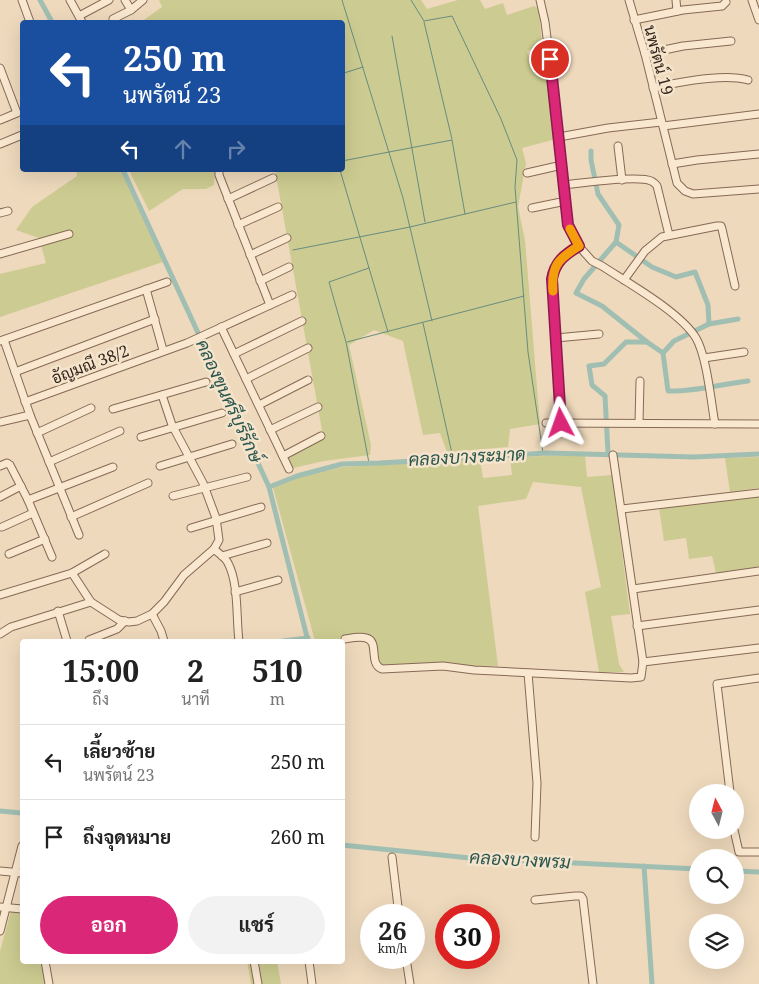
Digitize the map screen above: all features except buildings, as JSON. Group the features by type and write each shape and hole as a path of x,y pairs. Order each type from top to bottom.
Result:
{"street":[{"path":"22,0 29,20"},
{"path":"70,0 81,19 108,0"},
{"path":"125,0 131,10"},
{"path":"113,19 131,10 143,0"},
{"path":"540,0 545,22 568,225 579,246 592,261 624,280 686,325 696,339 704,358 714,424"},
{"name":"นพรัตน์ 19","path":"629,0 677,183 685,191 693,194 759,189"},
{"path":"676,0 677,11"},
{"path":"752,0 757,9 759,20"},
{"path":"634,20 677,11 722,6 726,2"},
{"path":"644,54 683,46 731,42"},
{"path":"0,68 16,113 0,120"},
{"path":"653,88 675,83 730,78 748,80"},
{"path":"559,137 608,128 759,114"},
{"path":"0,144 20,136"},
{"path":"618,146 622,180"},
{"path":"672,164 759,154"},
{"path":"527,173 562,165"},
{"path":"219,172 270,305"},
{"path":"228,198 273,178"},
{"path":"564,185 643,179 651,181 657,186 669,235"},
{"path":"532,208 566,201"},
{"path":"238,225 278,207"},
{"path":"0,213 8,211"},
{"path":"624,280 655,242 669,235 720,226 735,286"},
{"path":"0,254 69,234"},
{"path":"250,255 287,238"},
{"path":"561,423 552,279 554,269 560,259 579,246"},
{"path":"260,281 290,267"},
{"path":"79,535 2,341 167,282"},
{"path":"146,289 163,350"},
{"name":"อัญมณี 38/2","path":"25,402 163,350 187,343 292,295"},
{"path":"15,372 155,319"},
{"path":"234,354 302,321"},
{"path":"219,328 259,404 289,469"},
{"path":"556,338 599,334"},
{"path":"246,379 308,348"},
{"path":"704,358 744,352"},
{"path":"259,404 308,380"},
{"path":"639,423 640,381"},
{"path":"113,409 206,382"},
{"path":"72,573 90,602 125,621 137,621 152,614 164,602 184,575 214,549 218,540 216,521 205,488 173,427 162,395"},
{"path":"270,430 318,407"},
{"path":"37,433 91,408"},
{"path":"141,437 222,413"},
{"path":"0,422 30,415"},
{"path":"546,423 759,424"},
{"path":"49,462 120,431"},
{"path":"283,456 321,436"},
{"path":"160,466 232,444"},
{"path":"345,639 365,637 371,640 375,664 382,669 436,666 528,673 641,677 642,662 633,588 613,455"},
{"path":"0,466 8,463 10,465 28,500 52,557"},
{"path":"28,500 113,467"},
{"path":"173,496 247,477"},
{"path":"71,517 148,482"},
{"path":"0,497 21,486"},
{"path":"622,509 759,493"},
{"path":"192,528 262,507"},
{"path":"2,527 33,513"},
{"path":"10,554 45,540"},
{"path":"222,556 267,542"},
{"path":"214,549 229,565 234,580 239,639"},
{"path":"0,595 72,573 105,554"},
{"path":"633,588 759,571"},
{"path":"235,592 278,580"},
{"path":"0,634 11,627 90,602"},
{"path":"637,626 759,610"},
{"path":"58,611 67,639"},
{"path":"152,614 163,639"},
{"path":"91,639 117,628 125,621"},
{"path":"642,662 759,648"},
{"path":"528,673 537,783 535,836"},
{"path":"729,784 716,684 759,678"},
{"path":"736,839 738,852 759,852"},
{"path":"392,857 398,904"},
{"path":"0,871 19,872 3,907 0,931"},
{"path":"535,900 575,896 583,898 593,984"},
{"path":"3,907 20,909"},
{"path":"46,964 49,984"},
{"path":"255,964 258,984"},
{"path":"309,964 312,984"},
{"path":"408,969 410,984"}],"shaded area":[{"path":"159,0 421,0 427,9 458,0 480,0 485,9 503,3 507,15 534,6 539,9 542,45 527,51 532,66 545,64 556,139 522,148 526,163 518,207 525,240 540,424 510,429 508,447 447,452 440,433 423,435 403,341 374,330 349,345 371,445 370,455 324,461 293,468 287,457 322,430 275,172 345,172 345,20 144,20 162,7"},
{"path":"76,172 122,172 163,262 0,317 0,274 46,263 39,238 16,230 32,207 77,176"},
{"path":"130,172 215,172 214,185 206,189 183,189 149,211"},
{"path":"585,455 587,477 612,475 630,614 611,616 619,664 624,672 599,672 585,592 601,587 581,487 533,482 526,499 478,506 498,666 383,665 370,655 367,641 314,639 272,484 343,467 480,459 483,478 512,475 510,457"},
{"path":"759,457 759,488 730,492 725,458"},
{"path":"759,496 759,568 716,573 712,556 689,559 686,538 664,541 659,508"},
{"path":"11,911 20,913 20,964 42,964 45,984 0,984 0,951"},
{"path":"248,964 278,964 281,984 251,984"}],"waterway":[{"name":"คลองขุนศรีบุรีรักษ์","path":"40,0 51,20"},
{"path":"342,0 403,198 432,321"},
{"path":"411,0 424,21 452,16 501,119 517,160 515,187 528,352 543,453"},
{"path":"424,22 452,139"},
{"path":"392,36 425,222"},
{"path":"345,73 363,67"},
{"path":"345,160 452,140 465,214"},
{"path":"591,151 598,194 619,225 616,242 584,279 576,293 602,306 647,342"},
{"name":"คลองขุนศรีบุรีรักษ์","path":"124,172 269,487 307,639"},
{"path":"341,172 388,332"},
{"path":"293,250 410,227 516,202"},
{"path":"616,242 652,267 676,277 695,272 708,305 709,324 738,319"},
{"path":"369,268 329,282 346,342 369,463"},
{"path":"347,342 524,296"},
{"path":"423,323 453,458"},
{"path":"663,353 674,341 709,324"},
{"path":"608,453 605,396 592,385 589,366 604,364 626,342 647,342 663,353 668,391 698,389 748,381"},
{"name":"คลองบางระมาด","path":"269,487 297,476 342,464 547,453 694,457 759,454"},
{"path":"300,639 308,638"},
{"name":"คลองบางพรม","path":"0,811 20,813"},
{"name":"คลองบางพรม","path":"345,845 470,858 689,869"},
{"path":"644,866 652,984"},
{"name":"คลองบางพรม","path":"744,871 759,872"}],"slow traffic":[{"path":"553,291 552,279 554,269 560,259 579,246 570,229"}],"route":[{"path":"550,59 568,225 579,246 560,259 554,269 552,279 561,423"}]}
